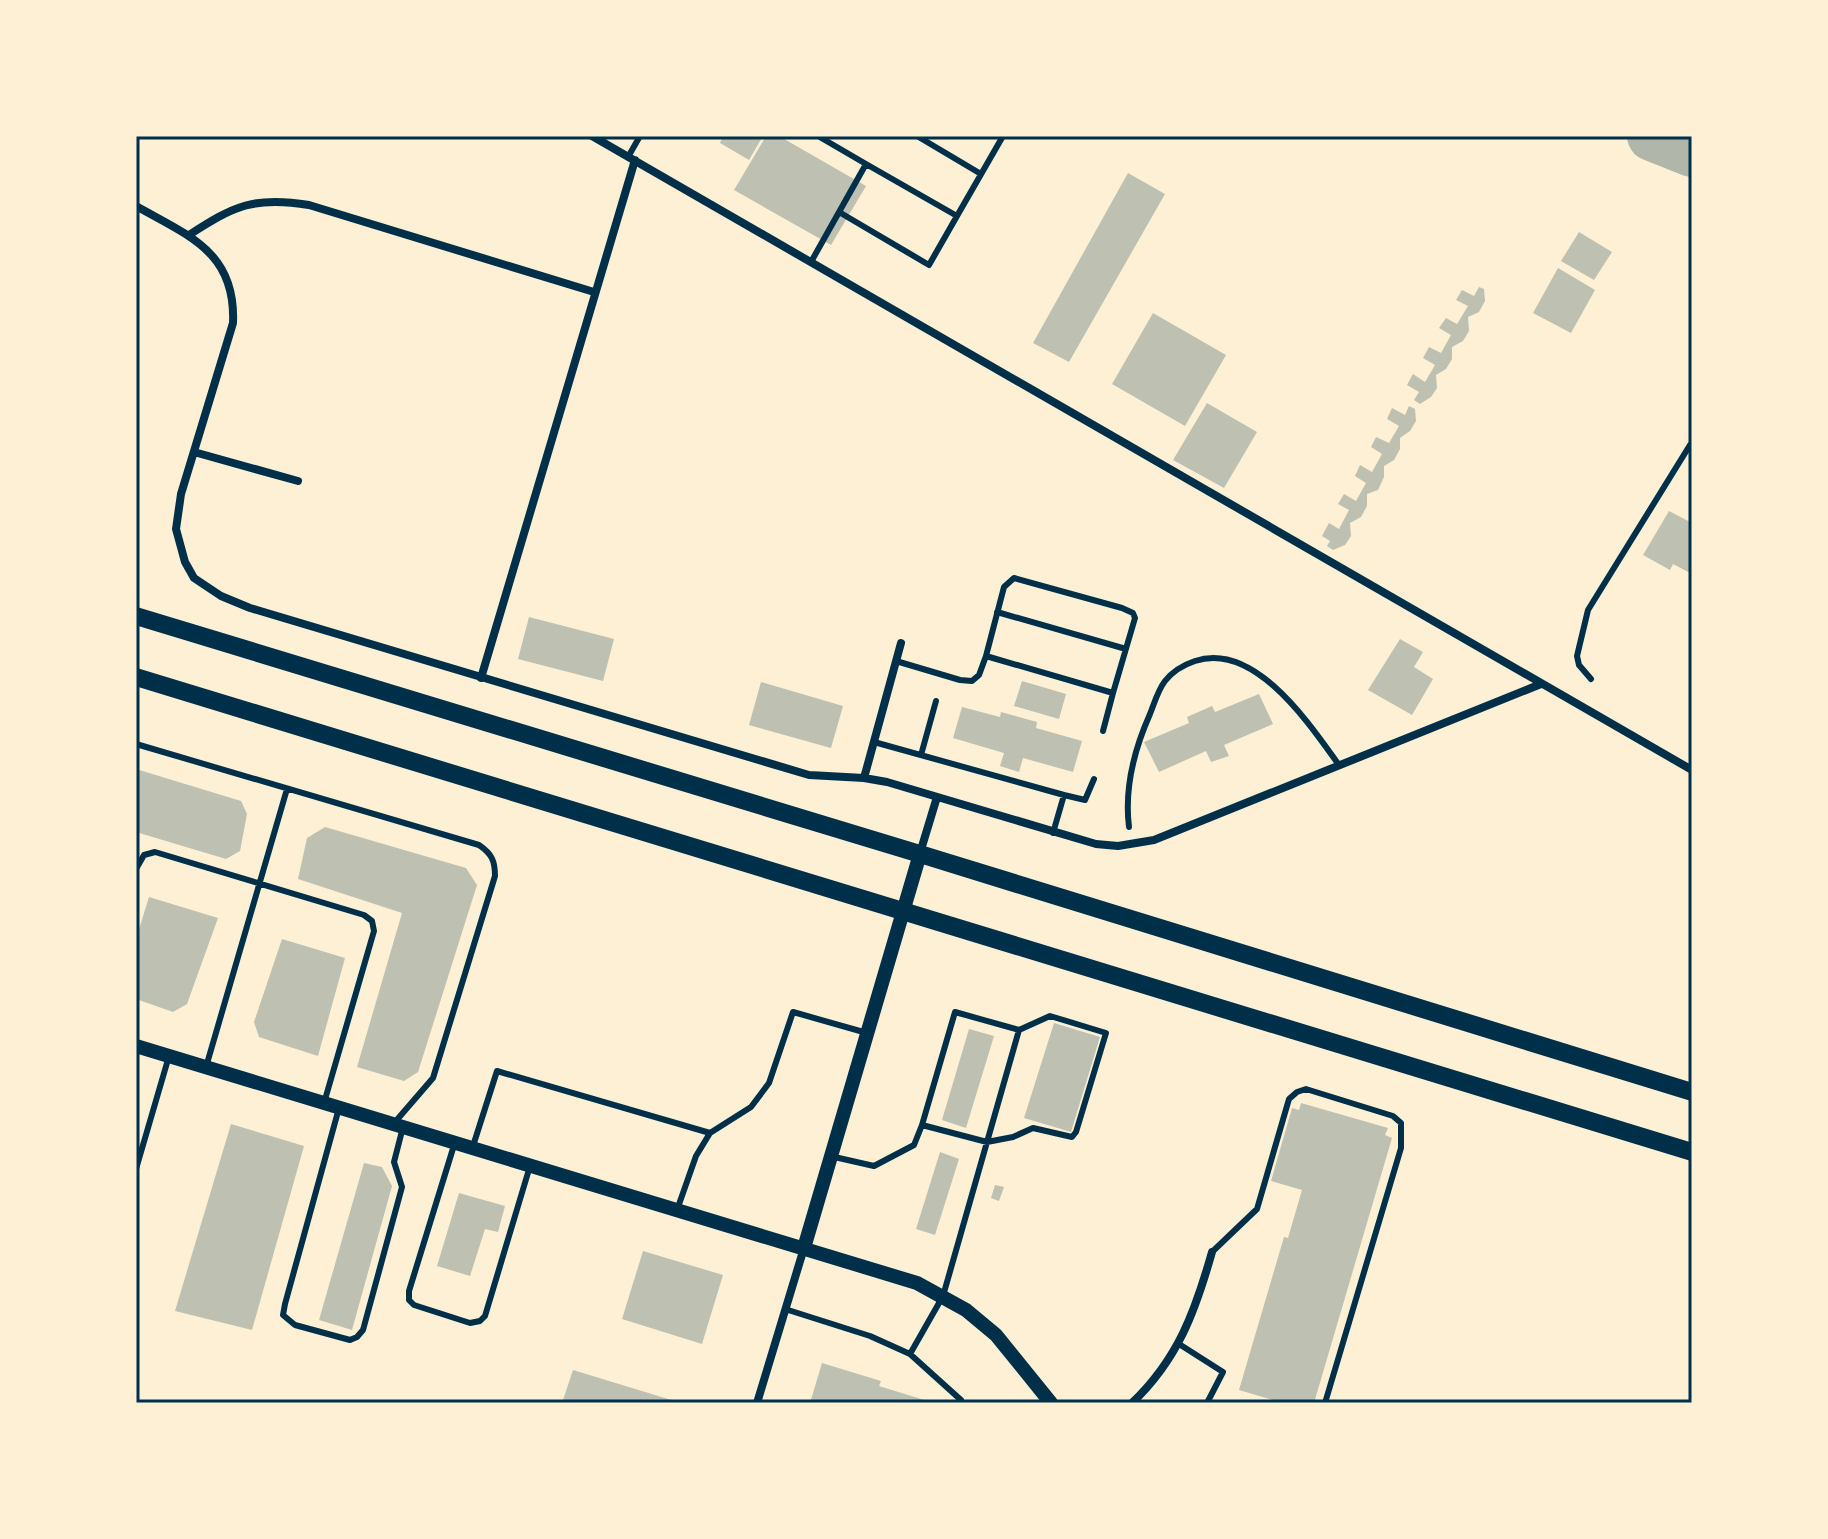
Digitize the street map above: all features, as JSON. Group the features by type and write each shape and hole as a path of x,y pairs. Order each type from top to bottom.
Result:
{"main road":[{"path":"136,616 1692,1092"},
{"path":"136,677 1692,1152"}],"street":[{"path":"592,136 1692,770"},
{"path":"481,678 632,158"},
{"path":"189,235 229,210 263,201 284,201 309,205 594,292"},
{"path":"136,206 189,235 209,252 231,285 233,323 181,494 176,529 185,562 194,578 221,596 250,608 809,775 864,778 1096,844 1135,845 1154,840 1541,684"},
{"path":"194,452 298,481"},
{"path":"864,778 901,643"},
{"path":"757,1403 937,797"},
{"path":"136,1046 894,1275 943,1296 966,1310 996,1335 1051,1403"},
{"path":"1132,1403 1164,1368 1179,1344 1192,1318 1212,1252"}],"lane":[{"path":"632,158 640,136"},
{"path":"818,136 957,216"},
{"path":"917,136 981,174"},
{"path":"839,212 929,265 1003,136"},
{"path":"811,262 866,164"},
{"path":"1591,679 1579,665 1577,656 1588,610 1690,445"},
{"path":"896,661 972,681 979,675 986,656 1004,587 1014,578 1122,608 1133,613 1135,618 1103,731"},
{"path":"997,612 1126,649"},
{"path":"986,656 1113,693"},
{"path":"1129,827 1127,808 1132,763 1140,736 1165,681 1181,666 1202,659 1236,662 1255,671 1304,717 1339,765"},
{"path":"921,755 936,701"},
{"path":"874,742 1085,800 1094,779"},
{"path":"136,744 479,845 491,853 495,876 433,1078 398,1125 394,1162 402,1187 363,1330 350,1340 295,1325 283,1315 339,1108"},
{"path":"206,1067 287,789"},
{"path":"1053,833 1064,795"},
{"path":"136,869 144,855 155,852 364,915 372,921 374,931 324,1103"},
{"path":"677,1210 696,1156 710,1133 751,1107 769,1083 793,1012 867,1033"},
{"path":"830,1156 874,1166 914,1145 955,1012 1019,1030 1050,1016 1106,1033 1072,1137 1033,1128 1013,1137 987,1142 922,1125"},
{"path":"910,1354 943,1296 1019,1030"},
{"path":"136,1169 169,1056"},
{"path":"472,1148 497,1071 710,1133"},
{"path":"1212,1252 1257,1209 1289,1099 1297,1092 1306,1089 1393,1116 1401,1123 1401,1148 1325,1403"},
{"path":"455,1142 409,1291 409,1300 414,1305 470,1323 480,1321 485,1316 530,1165"},
{"path":"785,1309 870,1336 910,1354 961,1400"},
{"path":"1179,1344 1223,1372 1207,1403"}],"building":[{"path":"723,136 763,136 749,160 720,143"},
{"path":"766,136 779,136 866,186 831,245 734,190"},
{"path":"1128,173 1165,194 1069,362 1033,343"},
{"path":"1579,232 1612,252 1594,280 1561,261"},
{"path":"1558,268 1595,290 1571,333 1533,313"},
{"path":"1479,287 1484,289 1485,301 1479,312 1468,317 1469,331 1463,341 1452,347 1452,359 1446,369 1436,375 1437,388 1431,397 1420,404 1414,400 1419,392 1407,385 1413,374 1425,382 1435,365 1423,358 1429,347 1441,353 1451,335 1439,328 1446,318 1457,324 1468,306 1456,300 1462,290 1474,296"},
{"path":"1153,313 1226,355 1185,426 1112,384"},
{"path":"1207,403 1257,432 1224,488 1173,460"},
{"path":"1409,406 1415,409 1416,421 1410,431 1400,438 1400,449 1394,460 1384,466 1384,477 1378,490 1367,494 1367,506 1361,517 1350,523 1351,536 1345,545 1333,550 1327,546 1330,541 1322,536 1329,523 1339,529 1349,510 1338,504 1344,494 1356,501 1366,483 1355,476 1360,465 1372,472 1382,454 1371,447 1376,437 1389,443 1399,426 1387,419 1392,408 1405,415"},
{"path":"1669,511 1692,523 1692,574 1673,564 1670,570 1643,555"},
{"path":"529,617 614,639 603,681 518,659"},
{"path":"1400,639 1423,652 1414,667 1433,679 1412,715 1368,690"},
{"path":"1022,681 1066,694 1059,719 1014,706"},
{"path":"761,682 843,706 831,748 749,725"},
{"path":"1259,694 1273,724 1224,745 1229,756 1211,762 1206,751 1159,772 1144,742 1189,723 1187,717 1212,706 1215,712"},
{"path":"962,707 1000,717 1001,712 1037,722 1036,728 1082,741 1073,772 1023,758 1019,772 1000,766 1004,753 953,738"},
{"path":"136,769 241,801 247,814 240,851 226,859 136,832"},
{"path":"325,827 466,868 477,885 418,1072 404,1081 357,1067 402,913 298,879 307,838"},
{"path":"149,897 218,918 187,1004 173,1012 136,999 136,939"},
{"path":"282,939 345,958 318,1056 259,1037 254,1022"},
{"path":"1054,1023 1100,1037 1071,1132 1024,1118"},
{"path":"969,1029 994,1036 966,1128 942,1120"},
{"path":"1301,1103 1388,1128 1385,1135 1392,1138 1314,1403 1307,1400 1306,1403 1283,1403 1239,1390 1284,1237 1288,1238 1302,1190 1271,1181 1292,1108 1299,1110"},
{"path":"231,1124 304,1146 252,1330 175,1311"},
{"path":"940,1152 959,1159 935,1235 916,1229"},
{"path":"364,1163 382,1167 392,1186 352,1330 319,1320"},
{"path":"995,1185 1004,1187 999,1201 991,1198"},
{"path":"459,1193 505,1206 498,1232 485,1229 470,1276 437,1266"},
{"path":"643,1251 723,1275 702,1344 622,1319"},
{"path":"822,1363 881,1381 879,1386 934,1403 810,1403"},
{"path":"573,1370 678,1402 678,1403 562,1403"}],"taxiway":[{"path":"1652,136 1692,152"}]}
